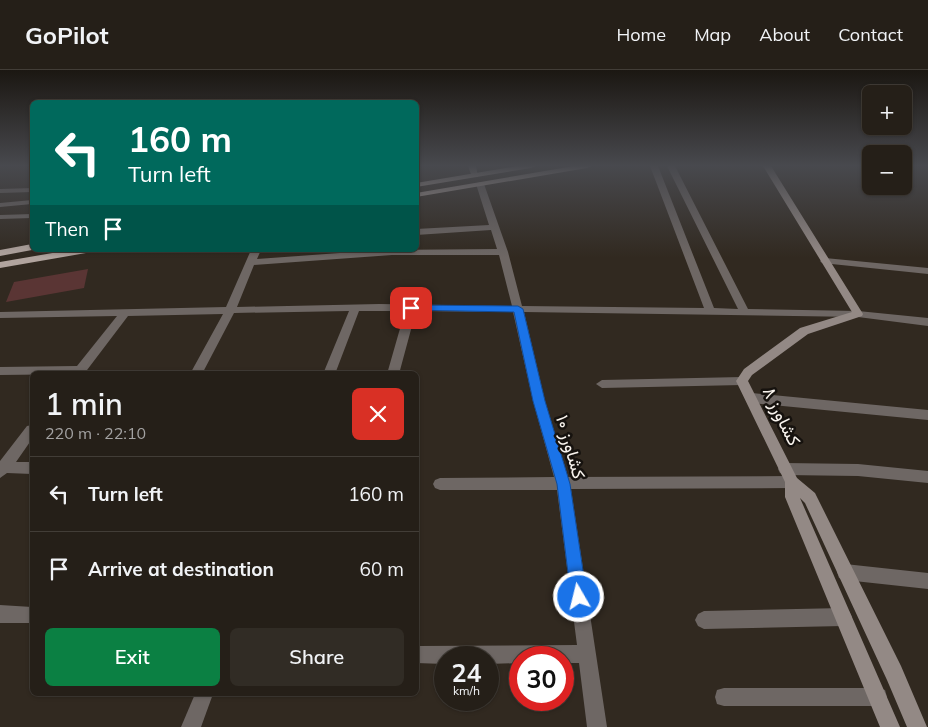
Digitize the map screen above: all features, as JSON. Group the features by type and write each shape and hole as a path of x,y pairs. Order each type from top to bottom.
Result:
{"main road":[{"path":"0,253 30,247"},
{"path":"0,264 74,252"}],"street":[{"name":"کشاورز ۱۰","path":"483,197 503,252 539,401 563,484 597,727"},
{"path":"673,197 744,311"},
{"path":"680,197 710,311"},
{"path":"786,197 858,314"},
{"path":"419,232 494,227"},
{"path":"198,371 229,312 255,252"},
{"path":"252,262 392,252 503,252"},
{"path":"825,261 928,271"},
{"path":"330,371 355,308"},
{"path":"393,371 411,308"},
{"path":"0,315 411,308 858,314 928,322"},
{"path":"79,371 124,314"},
{"name":"کشاورز ۸","path":"858,314 804,331 748,372 742,381 752,398 788,475 792,497 890,727"},
{"path":"0,371 30,371"},
{"path":"602,384 742,381"},
{"path":"752,398 928,415"},
{"path":"1,469 30,433"},
{"path":"1,469 30,468"},
{"path":"440,484 563,484 788,475 858,470 928,477"},
{"path":"788,475 810,498 894,673 916,727"},
{"path":"823,570 928,581"},
{"path":"0,614 30,615"},
{"path":"704,620 843,617"},
{"path":"419,655 587,654"},
{"path":"191,727 203,696"},
{"path":"724,697 878,697"}],"lane":[{"path":"0,205 30,202"},
{"path":"0,217 30,216"}],"shaded area":[{"path":"88,269 84,288 6,302 14,282"}],"route":[{"path":"411,308 518,309 539,401 563,484 579,597"}]}
